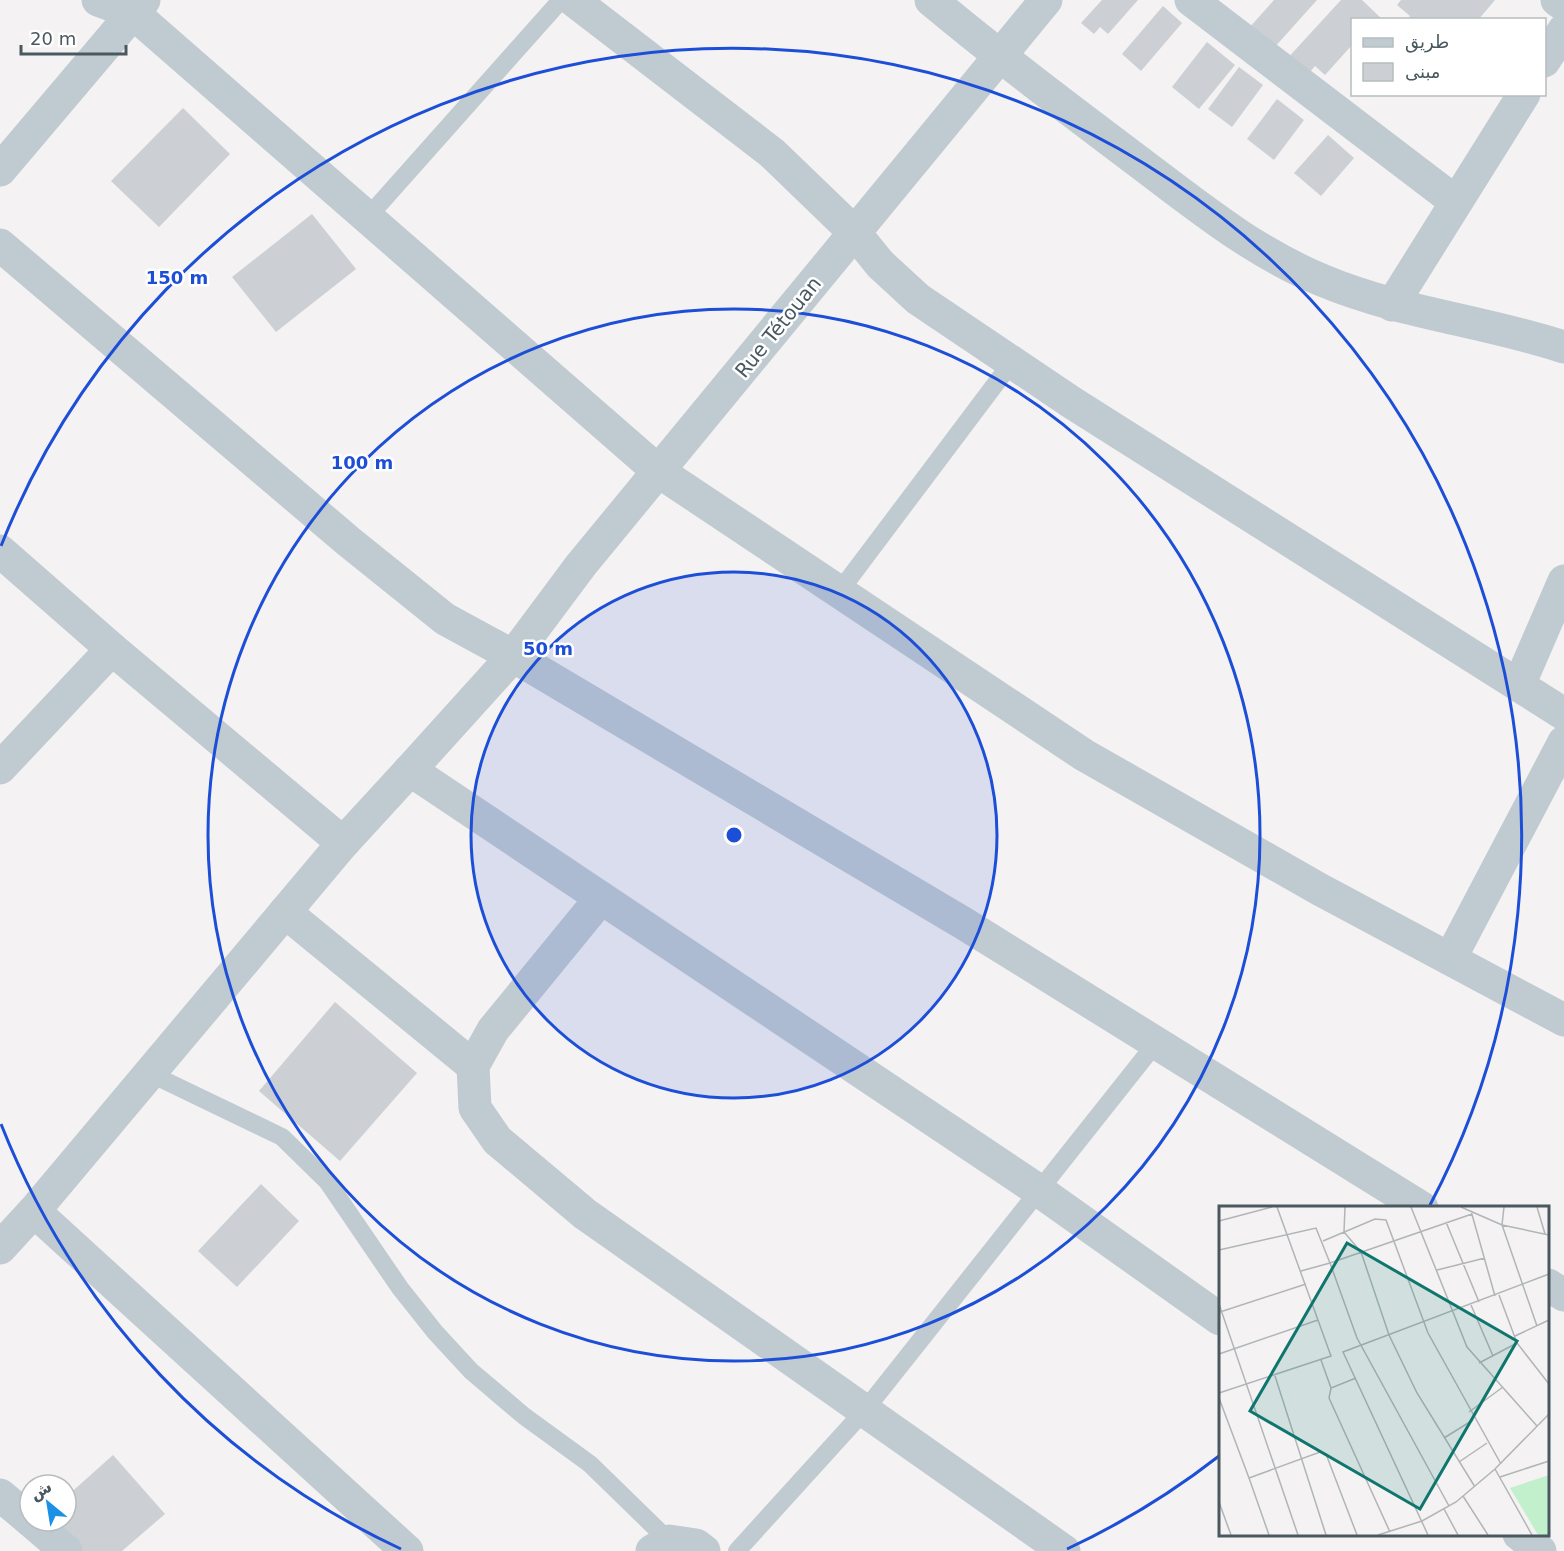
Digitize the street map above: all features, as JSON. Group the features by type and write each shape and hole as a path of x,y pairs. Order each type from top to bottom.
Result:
{"street":[{"path":"98,0 138,7 368,218 658,471 1084,755 1319,889 1564,1020"},
{"path":"573,0 772,153 855,232 879,264 918,299 1071,402 1564,714"},
{"path":"931,0 998,56 1245,240 1323,281 1392,305 1564,347"},
{"name":"Rue Tétouan","path":"0,1248 34,1211 343,843 513,656 581,565 998,56 1047,0"},
{"path":"1191,0 1456,202"},
{"path":"1557,0 1564,5"},
{"path":"0,170 138,7"},
{"path":"1546,59 1564,30"},
{"path":"1392,305 1523,96"},
{"path":"0,245 348,541 445,619 513,656 952,917 1419,1206"},
{"path":"0,551 112,649 343,843"},
{"path":"1519,685 1564,581"},
{"path":"0,768 112,649"},
{"path":"1450,959 1564,742"},
{"path":"410,770 1038,1190 1219,1319"},
{"path":"601,898 493,1030 473,1066 475,1108 497,1140 585,1214 1064,1551"},
{"path":"285,912 473,1066"},
{"path":"34,1211 406,1551"},
{"path":"1549,1286 1564,1295"},
{"path":"0,1494 18,1510"},
{"path":"44,1533 66,1551"},
{"path":"1521,1536 1540,1551"},
{"path":"660,1546 696,1545 704,1551"}],"lane":[{"path":"368,218 561,0"},
{"path":"839,592 1012,362"},
{"path":"737,1551 865,1410 1156,1043"},
{"path":"149,1073 282,1137 327,1180 400,1288 435,1332 471,1371 524,1416 590,1464 660,1546"}],"building":[{"path":"1102,0 1138,0 1108,34 1100,27 1094,34 1081,23"},
{"path":"1274,0 1317,0 1273,49 1249,28"},
{"path":"1341,0 1362,0 1381,18 1351,18 1351,46 1325,75 1315,66 1304,79 1285,61"},
{"path":"1401,0 1495,0 1480,18 1408,18 1410,16 1397,5"},
{"path":"1163,6 1182,23 1141,71 1122,54"},
{"path":"1207,42 1235,65 1199,109 1172,87"},
{"path":"1239,67 1263,85 1232,127 1208,109"},
{"path":"1277,99 1304,120 1274,160 1247,139"},
{"path":"183,108 230,154 159,227 111,181"},
{"path":"1328,135 1354,158 1321,196 1294,173"},
{"path":"312,214 356,269 276,332 232,277"},
{"path":"335,1002 417,1073 340,1161 259,1091"},
{"path":"261,1184 299,1221 237,1287 198,1251"},
{"path":"113,1455 165,1514 122,1551 81,1551 65,1533 78,1533 78,1486"}]}
